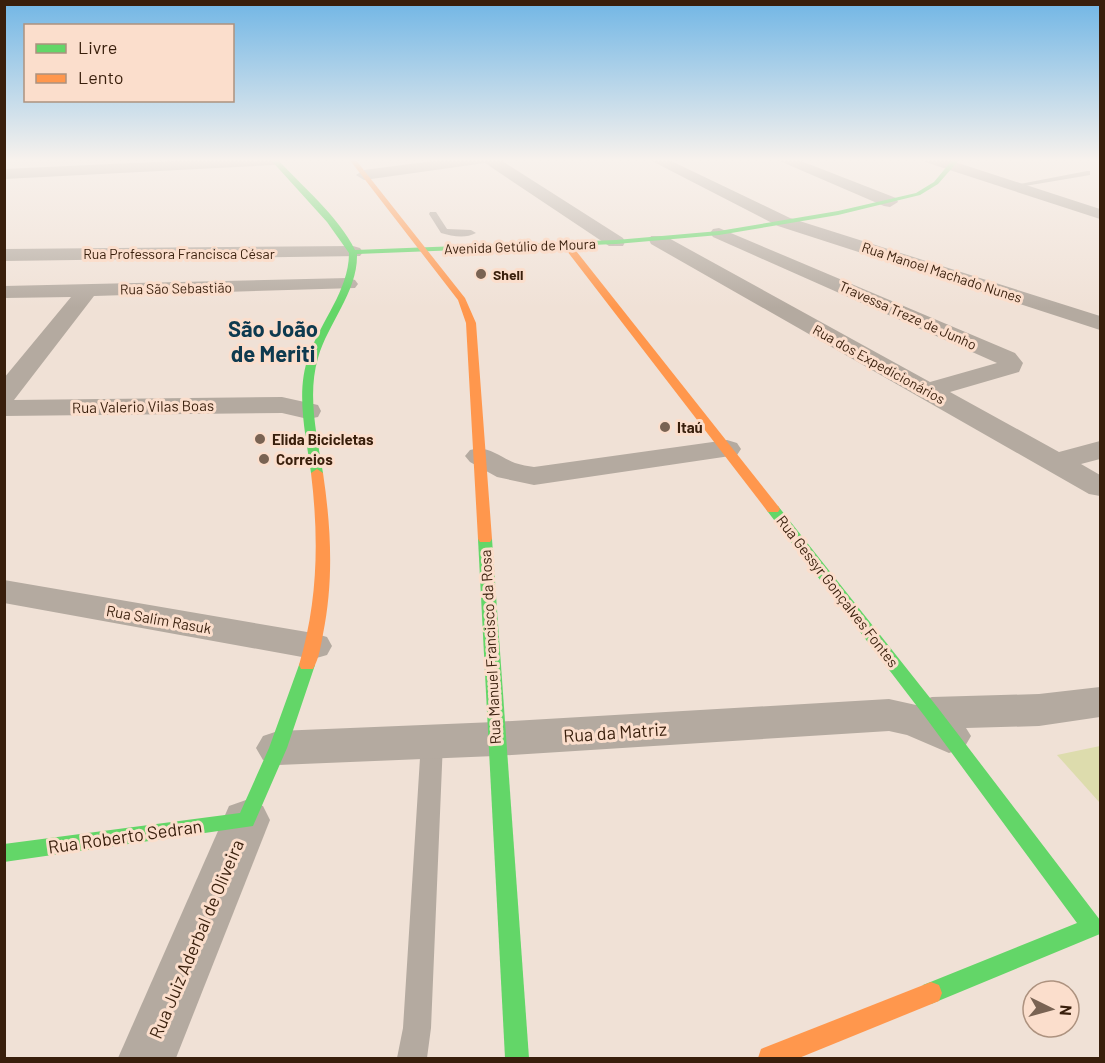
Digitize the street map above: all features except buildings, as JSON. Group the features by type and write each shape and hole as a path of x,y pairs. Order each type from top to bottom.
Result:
{"main road":[{"path":"246,820 278,748 313,646 323,597 323,510 308,404 310,368 316,346 354,268 353,252 315,209"},
{"name":"Rua Manuel Francisco da Rosa","path":"391,209 462,300 471,323 516,1052"},
{"name":"Avenida Getúlio de Moura","path":"353,252 424,249 471,236 575,246 658,240 719,233 855,209"},
{"name":"Rua Gessyr Gonçalves Fontes","path":"575,246 727,449 1097,932"},
{"name":"Rua Roberto Sedran","path":"4,853 246,820"},
{"path":"770,1059 1097,932"},
{"path":"516,1052 528,1059"}],"street":[{"path":"564,209 616,242"},
{"name":"Rua Manoel Machado Nunes","path":"757,209 784,222 1101,323"},
{"path":"1084,209 1101,214"},
{"name":"Travessa Treze de Junho","path":"719,233 1006,358 1011,363 1010,367 926,391"},
{"name":"Rua dos Expedicionários","path":"658,240 1101,487"},
{"name":"Rua Professora Francisca César","path":"4,255 353,252"},
{"name":"Rua São Sebastião","path":"4,292 348,284"},
{"path":"4,395 88,290"},
{"name":"Rua Valerio Vilas Boas","path":"4,408 308,404"},
{"path":"480,456 508,471 534,476 727,449"},
{"path":"1057,462 1101,450"},
{"name":"Rua Salim Rasuk","path":"4,591 313,646"},
{"name":"Rua da Matriz","path":"278,748 495,739 889,715 940,725 1101,702"},
{"name":"Rua Juiz Aderbal de Oliveira","path":"147,1059 246,820"}],"lane":[{"path":"433,214 444,231 471,236"},
{"path":"412,1059 417,1028 432,742"}],"green space":[{"path":"1100,746 1100,803 1057,755"}],"traffic: fast":[{"path":"317,473 308,407 310,368 350,277 353,264 353,253 349,245 319,209"},
{"path":"353,252 616,242 719,233 856,209"},
{"path":"773,509 932,713 1093,927 931,993"},
{"path":"485,539 517,1058"},
{"path":"4,853 246,820 278,748 307,665"}],"traffic: slow":[{"path":"391,209 462,300 471,323 485,539"},
{"path":"557,244 570,249 773,509"},
{"path":"307,665 319,618 324,570 323,521 317,473"},
{"path":"770,1058 931,993"}],"place":[{"name":"Shell","path":"481,274"},
{"name":"Itaú","path":"665,427"},
{"name":"Elida Bicicletas","path":"260,439"},
{"name":"Correios","path":"264,459"}],"district":[{"name":"São João de Meriti","path":"273,340"}]}
